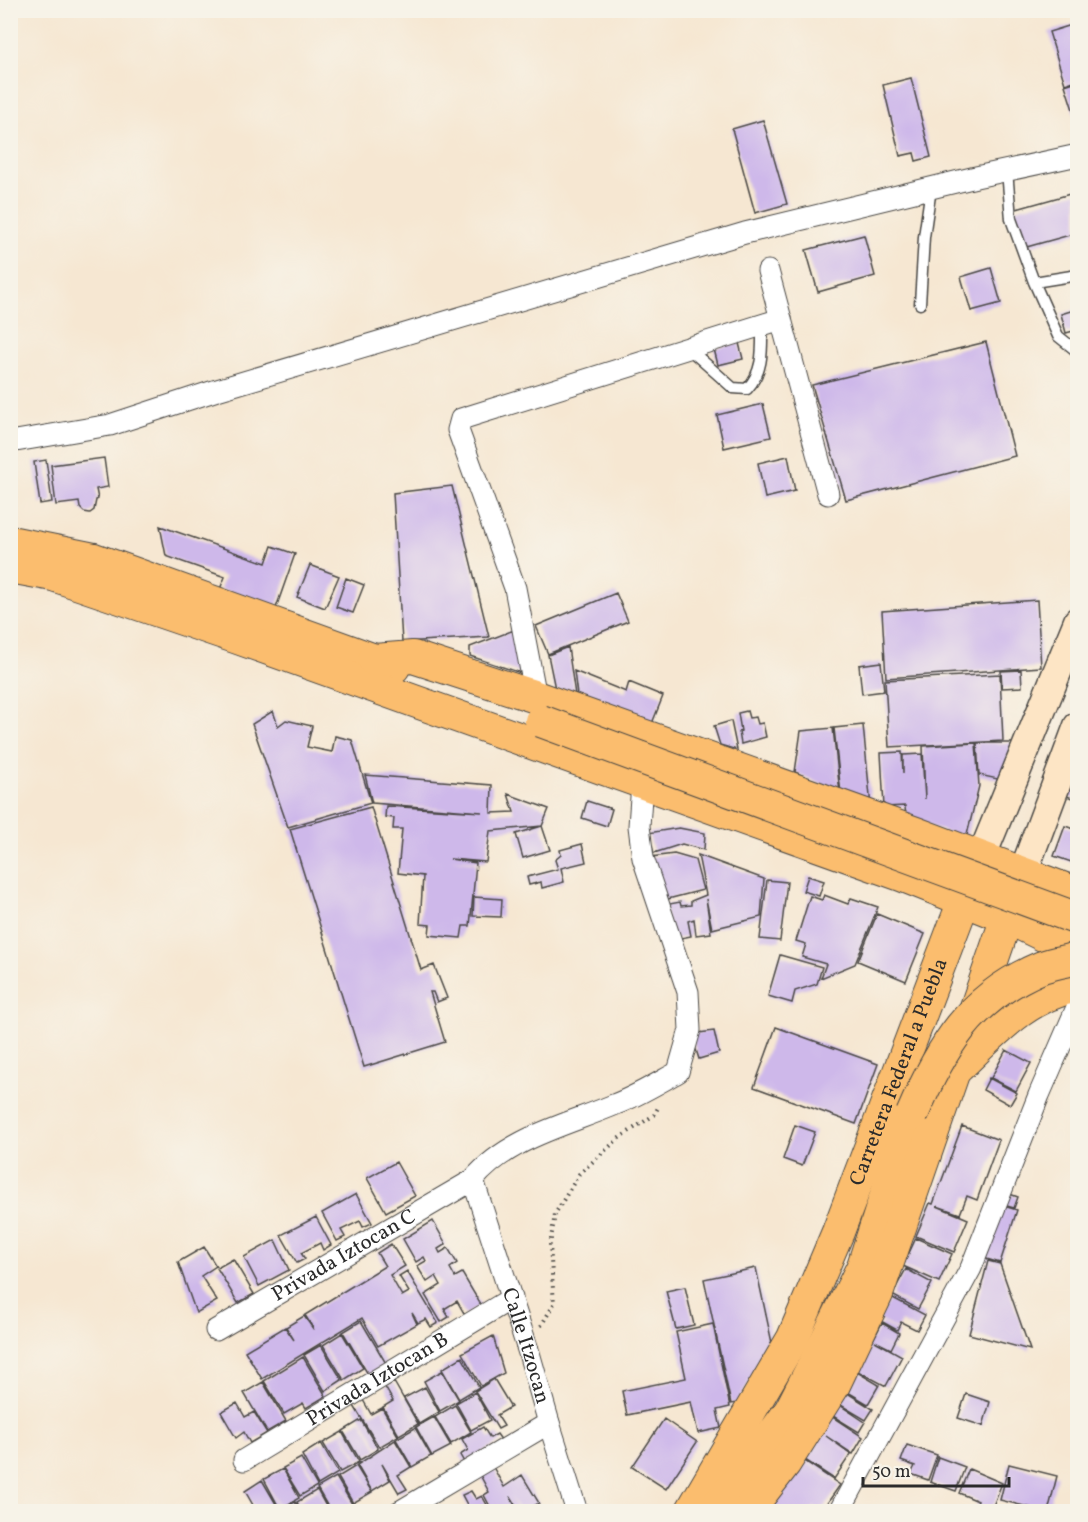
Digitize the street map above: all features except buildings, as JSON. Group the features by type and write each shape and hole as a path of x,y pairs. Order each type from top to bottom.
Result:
{"main road":[{"path":"10,542 93,560 239,624 642,783 901,875 1006,917 1077,952"},
{"path":"10,567 52,575 374,660 538,709 916,833 1077,894"},
{"name":"Carretera Federal a Puebla","path":"691,1512 793,1338 837,1232 981,858 1077,621"},
{"path":"538,709 1077,919"},
{"path":"747,1512 785,1463 833,1387 877,1294 1006,917 1077,726"},
{"path":"901,875 916,833"},
{"path":"712,1512 790,1411 825,1343 862,1266 912,1115 931,1070 962,1024 1006,985 1044,966 1077,958"},
{"path":"903,1057 912,1071 933,1081 942,1079 999,1027 1023,1009 1061,989 1077,986"},
{"path":"917,1021 943,1019 953,1024 964,1041"}],"street":[{"path":"10,442 110,425 217,390 745,233 1077,154"},
{"path":"768,271 772,322 828,494"},
{"path":"538,709 515,588 458,430 461,419 772,322"},
{"path":"642,783 639,826 643,858 688,992 690,1030 678,1072"},
{"path":"839,1512 972,1268 1039,1095 1077,1005"},
{"name":"Privada Iztocan C","path":"216,1330 473,1180 486,1165 537,1134 618,1104 678,1072"},
{"name":"Calle Itzocan","path":"473,1180 530,1353 577,1512"},
{"name":"Privada Iztocan B","path":"244,1460 512,1298"},
{"path":"399,1512 549,1423"}],"lane":[{"path":"1007,170 1011,219 1034,282 1058,336 1077,352"},
{"path":"920,304 924,237 931,188"},
{"path":"1034,282 1077,275"},
{"path":"688,348 732,388 747,389 756,380 772,322"}],"path":[{"path":"530,1353 541,1326 554,1304 550,1245 555,1214 579,1174 618,1139 654,1115 678,1072"}]}
